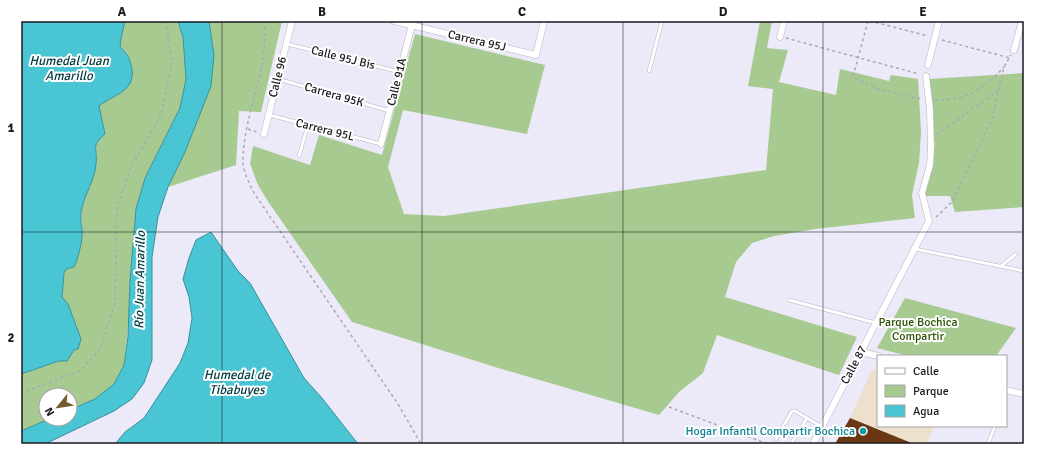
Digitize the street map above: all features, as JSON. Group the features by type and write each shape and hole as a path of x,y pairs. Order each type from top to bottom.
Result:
{"street":[{"name":"Calle 96","path":"264,134 292,21"},
{"name":"Carrera 95J","path":"394,21 412,23 536,55 544,21"},
{"path":"780,36 784,21"},
{"path":"928,65 939,21"},
{"path":"1014,50 1022,21"},
{"name":"Calle 91A","path":"381,144 412,23"},
{"path":"926,76 930,108 931,138 930,165 922,193 929,221"},
{"name":"Calle 87","path":"813,444 929,221"},
{"path":"861,352 877,356"},
{"path":"1007,390 1024,394"}],"lane":[{"path":"649,71 662,21"},
{"name":"Calle 95J Bis","path":"286,44 400,72"},
{"name":"Carrera 95K","path":"277,79 390,111"},
{"name":"Carrera 95L","path":"268,115 381,144"},
{"path":"299,156 308,125"},
{"path":"915,249 1024,271"},
{"path":"1001,266 1016,254"},
{"path":"789,300 876,323"},
{"path":"776,438 792,411 795,410 822,427"},
{"path":"791,444 807,418"},
{"path":"988,444 995,427"}],"path":[{"path":"21,393 80,371 101,348 115,303 117,208 130,169 161,115 172,62 166,21"},
{"path":"264,21 265,51 248,129 243,165 254,193 398,404 422,444"},
{"path":"853,77 868,21"},
{"path":"780,36 858,59 926,76"},
{"path":"929,221 941,214 952,202 992,119 1004,67 1014,50"},
{"path":"931,138 999,90"},
{"path":"248,129 264,134"},
{"path":"669,407 768,444"}],"shaded area":[{"path":"872,369 877,371 877,427 934,427 927,444 915,444 850,418"}],"green space":[{"path":"125,21 178,21 183,37 186,79 180,108 145,178 124,365 114,384 95,399 78,406 78,387 38,387 38,424 21,431 21,374 59,361 67,361 81,339 68,304 62,297 64,273 66,269 74,267 76,263 82,236 82,208 95,170 96,148 98,142 105,134 99,106 110,97 122,92 127,53 120,47"},
{"path":"209,21 282,21 261,112 239,111 236,165 168,187 185,152 214,55"},
{"path":"760,21 772,21 767,48 788,50 779,82 836,95 840,69 889,81 891,75 918,79 921,132 919,163 912,195 915,218 815,229 774,236 752,243 736,262 725,297 857,337 839,375 717,335 703,373 679,392 659,415 495,367 352,322 269,203 258,185 250,164 253,146 310,165 319,135 382,155 415,34 545,65 527,134 403,110 388,167 404,214 444,216 766,170 773,89 748,86"},
{"path":"1024,73 1024,207 955,212 950,196 923,196 935,143 931,137 928,79"},
{"name":"Parque Bochica Compartir","path":"905,298 1016,328 997,355 904,355 877,348"}],"water":[{"name":"Humedal Juan Amarillo","path":"21,21 125,21 120,47 127,54 129,59 132,69 132,77 127,88 99,106 105,134 100,138 96,145 95,170 83,202 81,211 82,238 76,263 74,267 66,269 64,273 62,297 68,304 81,339 78,349 74,350 67,361 59,361 21,374"},
{"name":"Río Juan Amarillo","path":"178,21 209,21 214,55 211,86 185,152 168,187 158,217 152,257 152,360 144,383 132,399 114,411 45,444 21,444 21,431 38,424 38,427 78,427 78,406 95,399 114,384 124,365 128,337 130,281 136,209 145,178 180,108 186,79 183,37"},
{"name":"Humedal de Tibabuyes","path":"211,232 238,271 250,283 304,378 322,398 358,444 115,444 125,432 144,418 180,363 188,343 192,318 189,297 183,279 196,240"}],"building":[{"name":"Hogar Infantil Compartir Bochica","path":"850,418 914,444 835,444"}],"place":[{"name":"Hogar Infantil Compartir Bochica","path":"863,431"}]}
